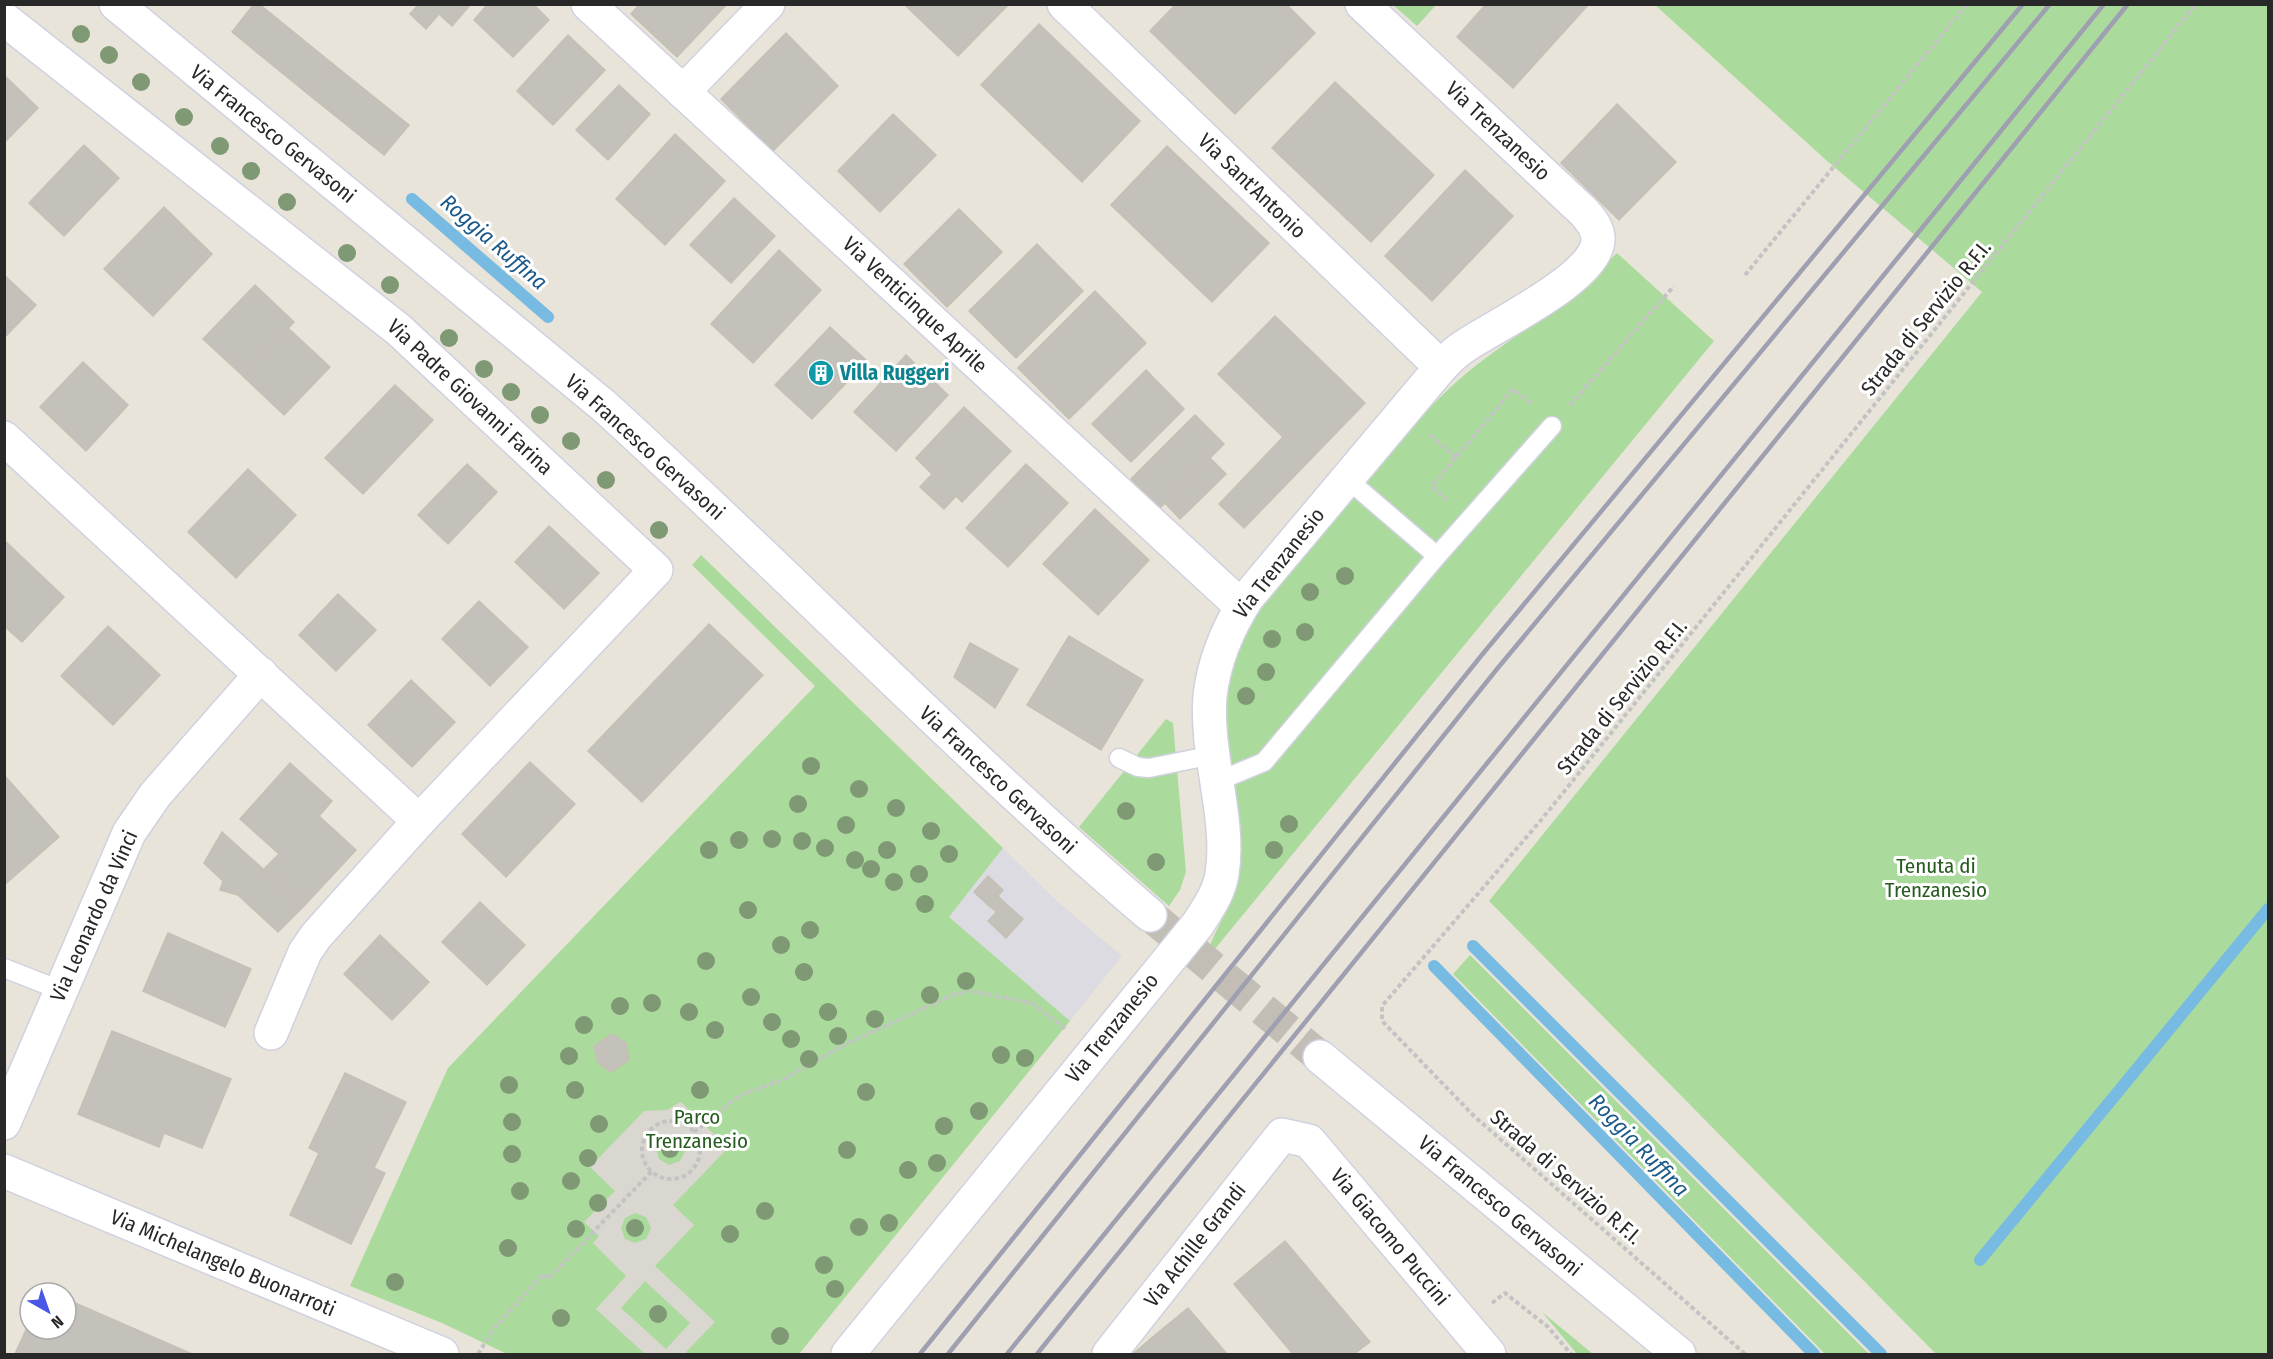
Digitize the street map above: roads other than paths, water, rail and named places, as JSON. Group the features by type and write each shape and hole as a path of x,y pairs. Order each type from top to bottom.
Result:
{"street":[{"name":"Via Francesco Gervasoni","path":"116,4 604,406 1059,837 1150,915"},
{"name":"Via Venticinque Aprile","path":"588,4 1241,606"},
{"path":"683,92 768,4"},
{"name":"Via Sant'Antonio","path":"1064,4 1441,367"},
{"name":"Via Trenzanesio","path":"849,1354 1198,924 1214,898 1222,875 1223,848 1210,698 1215,665 1225,637 1241,606 1441,367 1459,349 1576,276 1596,249 1597,232 1584,212 1362,4"},
{"name":"Via Padre Giovanni Farina","path":"4,19 399,330 656,570 419,821 311,944 272,1033"},
{"path":"4,438 419,821"},
{"name":"Via Leonardo da Vinci","path":"4,1123 129,833 155,795 261,674"},
{"name":"Via Francesco Gervasoni","path":"1320,1057 1679,1354"},
{"name":"Via Giacomo Puccini","path":"1282,1136 1309,1141 1489,1354"},
{"name":"Via Achille Grandi","path":"1109,1354 1282,1136"},
{"name":"Via Michelangelo Buonarroti","path":"4,1172 442,1354"}],"lane":[{"path":"1119,758 1138,767 1149,768 1215,769 1264,762 1437,556 1553,424"},
{"path":"1346,478 1437,556"},
{"path":"4,968 60,990"}],"waterway":[{"name":"Roggia Ruffina","path":"412,199 548,317"},
{"path":"1980,1260 2268,909"},
{"path":"1473,946 1881,1354"},
{"name":"Roggia Ruffina","path":"1434,966 1814,1354"}],"tunnel":[{"path":"1150,915 1320,1057"}],"railway":[{"path":"920,1354 1481,656 2023,4"},
{"path":"948,1354 1497,669 2050,4"},
{"path":"1007,1354 2104,4"},
{"path":"1037,1354 2128,4"}],"place":[{"name":"Villa Ruggeri","path":"821,373"}],"park label":[{"name":"Tenuta di Trenzanesio","path":"1936,878"},
{"name":"Parco Trenzanesio","path":"697,1129"}]}
